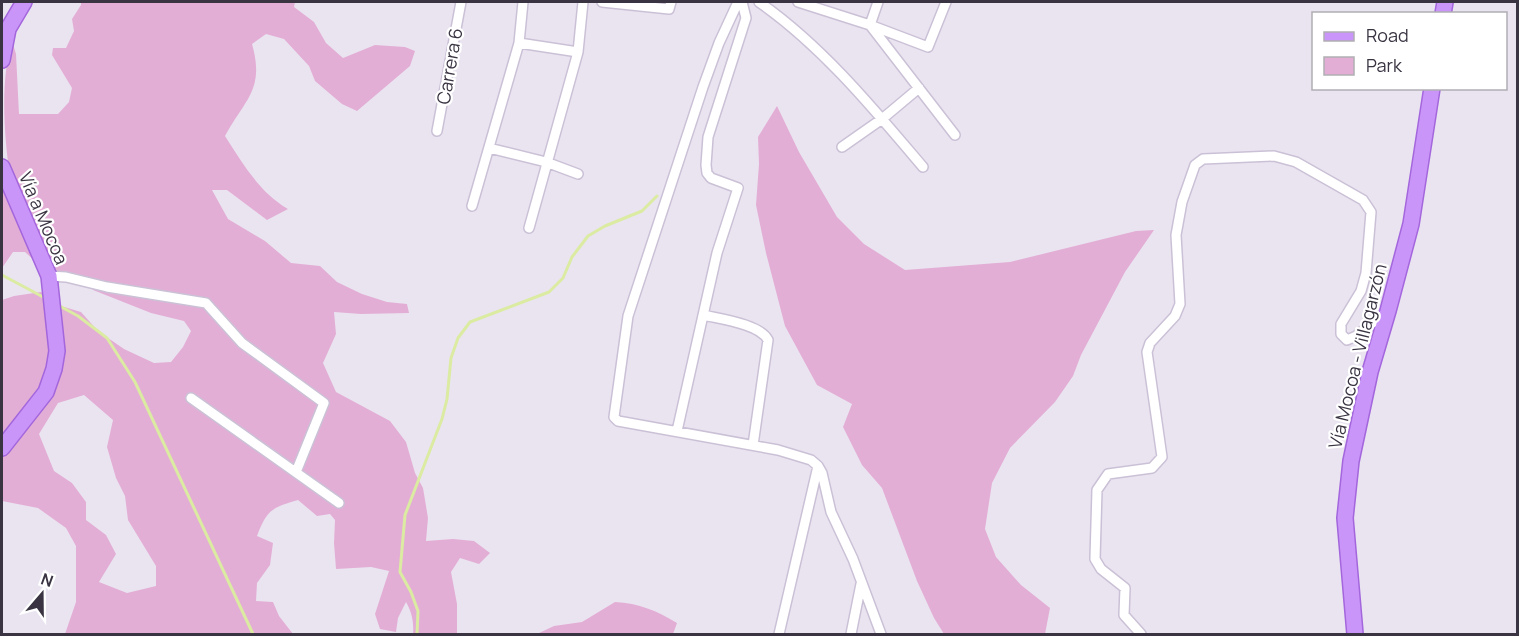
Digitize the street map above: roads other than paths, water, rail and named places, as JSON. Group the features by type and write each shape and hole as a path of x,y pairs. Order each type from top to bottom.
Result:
{"main road":[{"path":"2,60 4,34 24,2"},
{"name":"Vía Mocoa - Villagarzón","path":"1355,634 1345,518 1351,461 1370,372 1416,199 1432,90"},
{"name":"Vía a Mocoa","path":"2,167 49,276 57,351 46,392 2,448"}],"street":[{"name":"Carrera 6","path":"437,131 461,2"},
{"path":"472,206 519,43 523,2"},
{"path":"529,228 578,52 583,2"},
{"path":"602,2 669,9 671,2"},
{"path":"740,2 718,43 628,316 614,417 618,421 778,450 811,460 822,473 831,512 881,634"},
{"path":"676,431 717,253 738,188 711,178 707,173 706,165 708,137 746,18 740,2"},
{"path":"759,2 814,46 882,118 922,167"},
{"path":"798,2 870,25 928,47 946,2"},
{"path":"870,25 878,2"},
{"path":"870,25 955,135"},
{"path":"519,43 578,52"},
{"path":"710,67 731,68"},
{"path":"842,147 919,88"},
{"path":"489,148 546,162 578,174"},
{"path":"1141,634 1124,615 1125,588 1101,569 1095,560 1097,490 1108,474 1152,468 1162,457 1147,352 1150,343 1175,316 1180,304 1176,235 1182,202 1196,165 1203,159 1274,156 1296,162 1364,200 1371,212 1366,273 1361,291 1341,324 1341,334 1347,340 1356,336 1388,311"},
{"path":"49,276 66,277 107,287 207,303 242,343 324,402 296,472"},
{"path":"703,315 757,329 765,334 768,340 753,445"},
{"path":"191,398 339,503"},
{"path":"779,634 818,466"},
{"path":"851,634 861,582"}],"waterway":[{"path":"417,634 418,611 400,572 405,515 442,419 447,399 451,358 458,338 470,322 549,292 563,278 572,257 588,236 605,226 642,211 657,196"},
{"path":"2,275 45,298"},
{"path":"56,304 78,316 107,338 135,382 253,634"}]}
